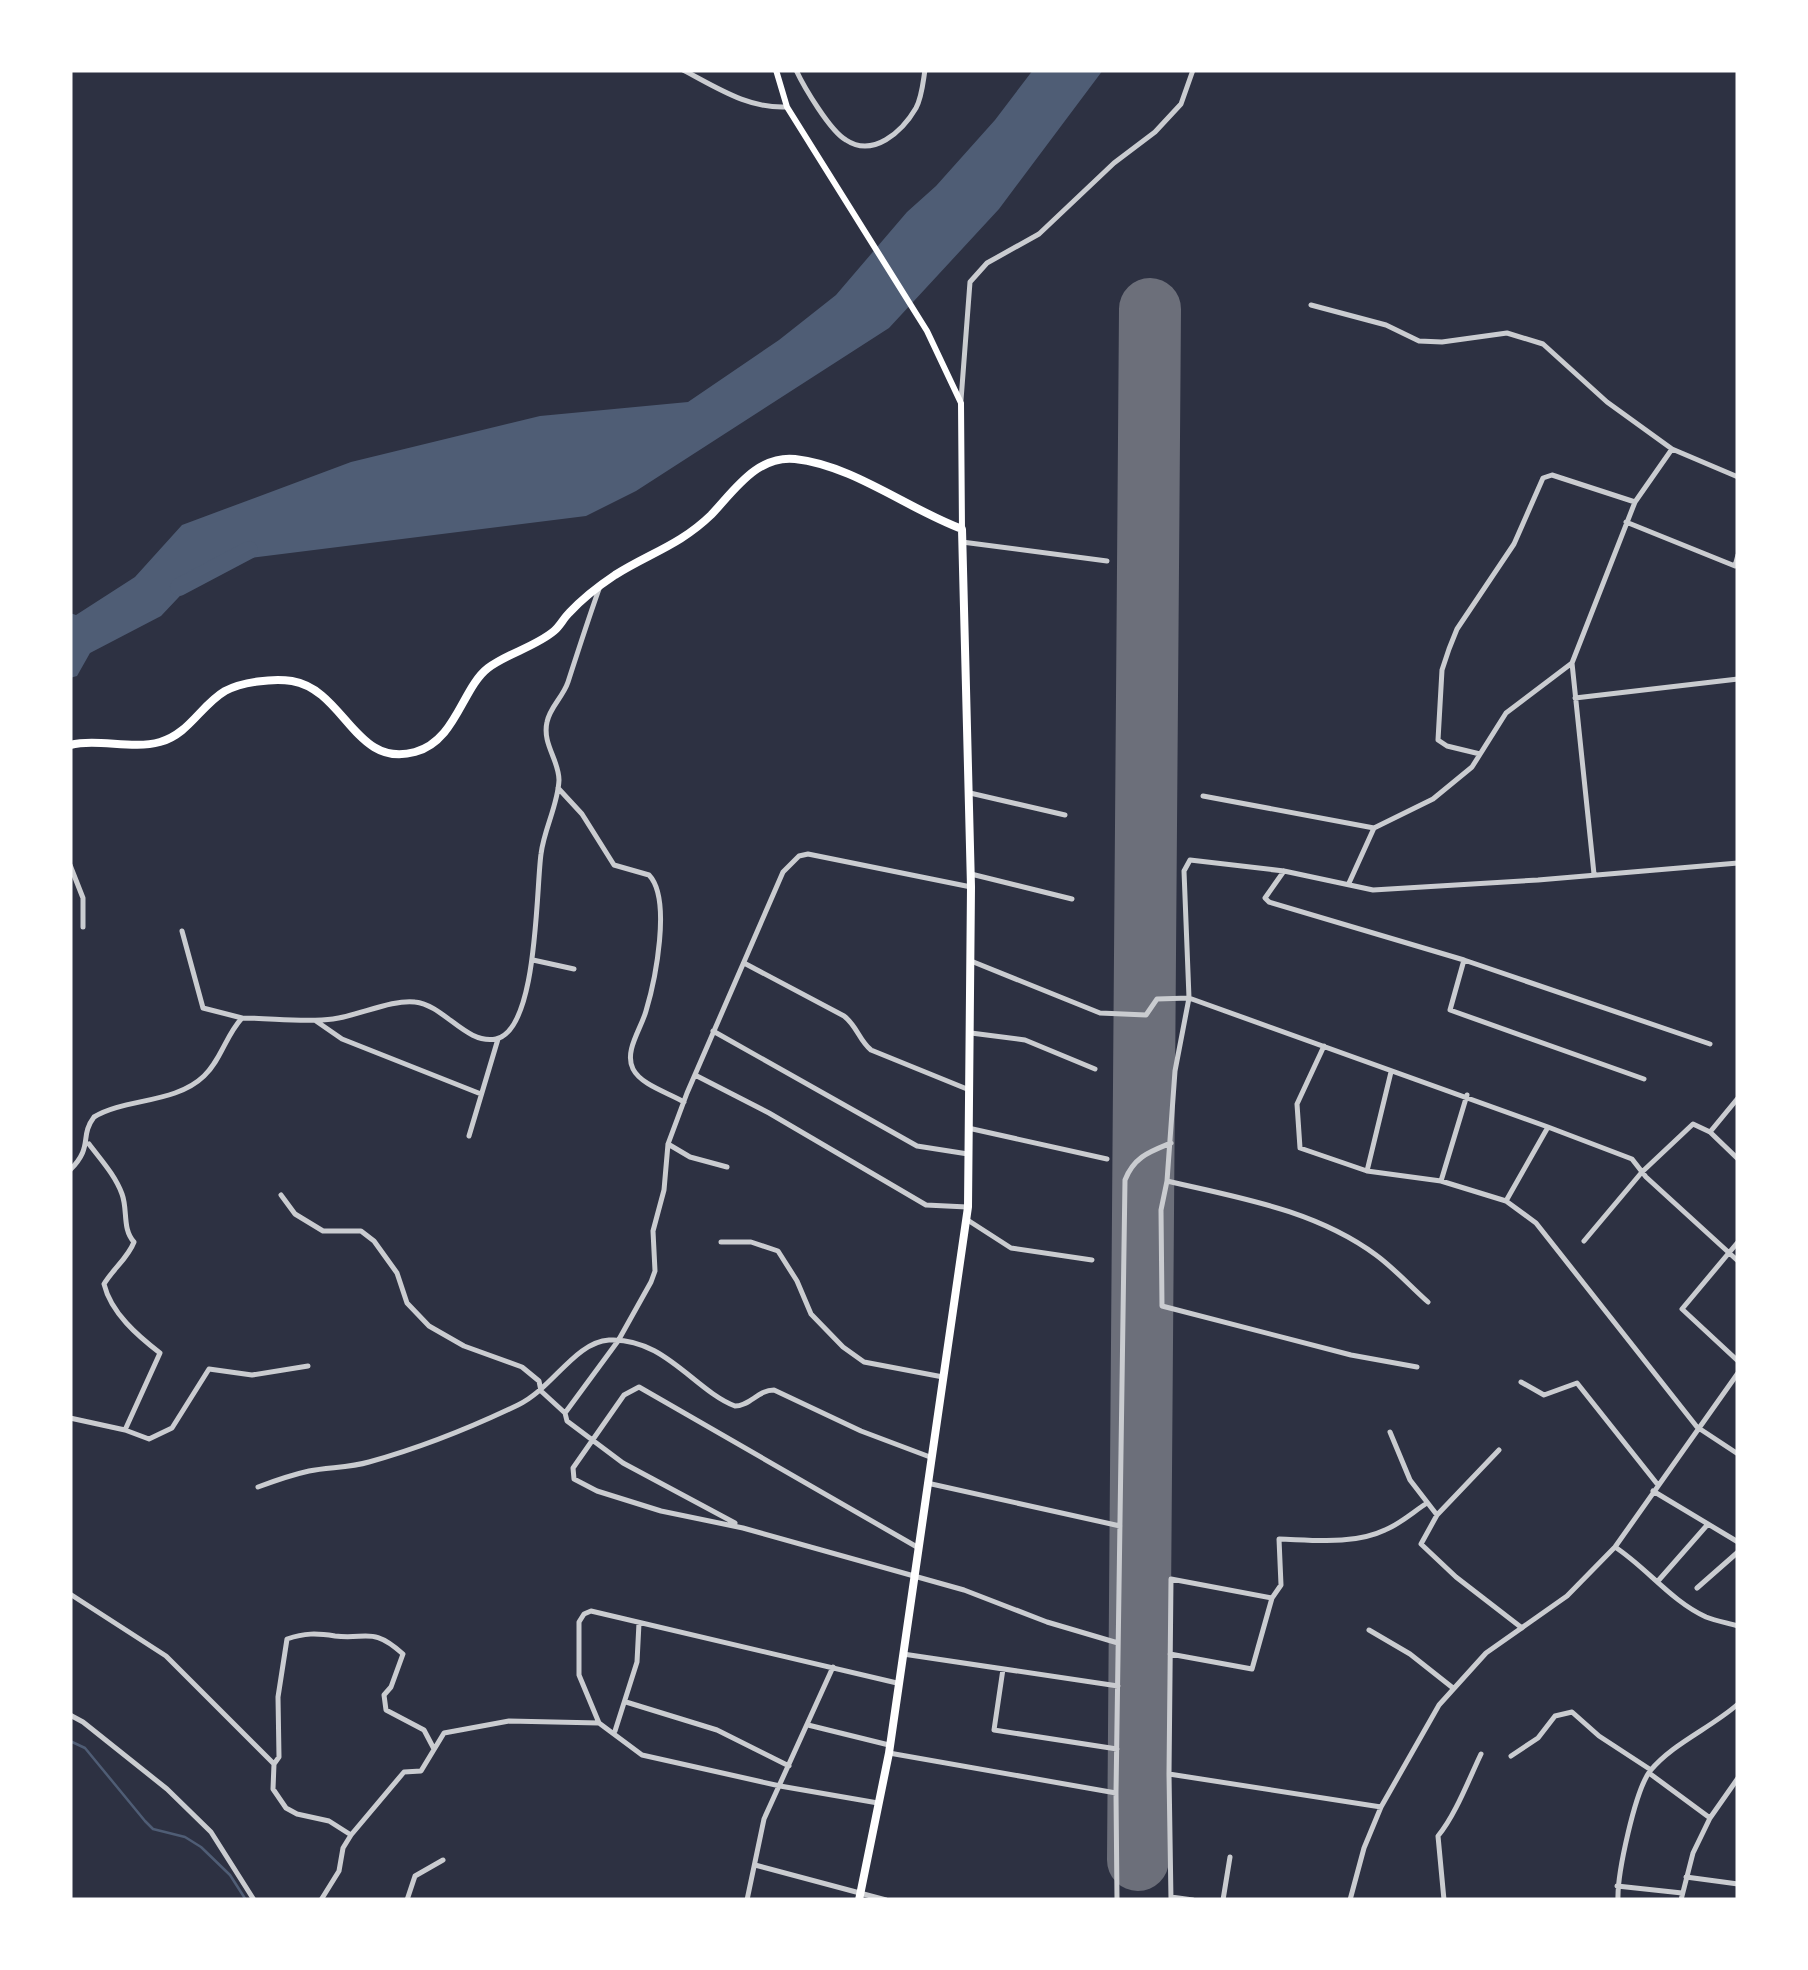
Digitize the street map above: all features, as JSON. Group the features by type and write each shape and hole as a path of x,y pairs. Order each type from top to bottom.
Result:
{"main road":[{"path":"776,70 787,107 927,330 960,404 971,874 968,1207 889,1749 859,1898"},
{"path":"70,746 158,743 178,735 224,692 255,683 290,681 327,697 362,742 384,753 415,752 434,742 450,726 485,670 556,630 569,613 614,576 686,538 758,467 775,460 796,459 842,474 962,529"}],"street":[{"path":"683,70 740,100 787,107"},
{"path":"796,70 809,96 845,140 869,146 888,139 916,108 925,70"},
{"path":"960,404 970,282 987,263 1039,234 1114,163 1155,132 1181,104 1193,70"},
{"path":"1311,305 1386,325 1420,341 1442,342 1506,333 1543,344 1607,402 1672,448 1738,476"},
{"path":"1594,876 1572,664 1635,502 1672,448"},
{"path":"1480,754 1438,740 1442,670 1457,629 1514,544 1536,489 1543,478 1552,476 1635,502"},
{"path":"1626,522 1735,566 1738,555"},
{"path":"962,542 1107,561"},
{"path":"469,1136 498,1039 514,1024 533,960 541,852 558,788 558,768 547,744 546,726 568,684 599,589"},
{"path":"1203,796 1374,828 1432,799 1472,767 1506,713 1572,664"},
{"path":"1575,698 1738,679"},
{"path":"558,788 582,814 610,861 620,868 649,875 658,889 660,928 650,996 629,1055 638,1078 685,1102"},
{"path":"967,792 1065,815"},
{"path":"1349,883 1374,828"},
{"path":"565,1413 618,1341 655,1270 652,1231 664,1190 668,1144 784,872 799,856 818,855 971,887"},
{"path":"1417,1367 1352,1355 1162,1306 1161,1210 1176,1070 1189,998 1186,864 1190,860 1284,870 1374,890 1738,863"},
{"path":"70,865 83,898 82,927"},
{"path":"1284,870 1265,898 1268,902 1464,960 1710,1044"},
{"path":"971,874 1072,899"},
{"path":"182,931 204,1008 242,1018 328,1020 412,1001 438,1010 472,1034 498,1039"},
{"path":"533,960 574,969"},
{"path":"970,960 1100,1013 1146,1015 1157,999 1189,998 1632,1159 1738,1262"},
{"path":"1464,960 1450,1010 1644,1079"},
{"path":"744,963 844,1016 871,1050 967,1088"},
{"path":"70,1170 86,1152 87,1128 98,1113 170,1094 202,1079 242,1018"},
{"path":"313,1019 342,1039 482,1094"},
{"path":"714,1031 917,1146 968,1154"},
{"path":"968,1033 1024,1040 1095,1068"},
{"path":"1324,1046 1297,1104 1300,1148 1367,1171 1441,1181 1506,1202 1536,1223 1697,1427 1738,1454"},
{"path":"1367,1171 1391,1071"},
{"path":"695,1075 786,1122 926,1205 968,1207"},
{"path":"1441,1181 1466,1096"},
{"path":"1710,1132 1738,1098"},
{"path":"1584,1241 1642,1172 1693,1124 1710,1132 1738,1160"},
{"path":"1506,1202 1548,1127"},
{"path":"968,1128 1107,1159"},
{"path":"87,1142 123,1196 128,1235 134,1242 130,1254 116,1265 104,1284 105,1292 126,1324 160,1353 125,1430"},
{"path":"668,1144 690,1157 727,1167"},
{"path":"1118,1900 1116,1793 1126,1180 1130,1168 1144,1154 1170,1144"},
{"path":"1167,1182 1315,1219 1376,1255 1428,1302"},
{"path":"281,1195 295,1214 323,1230 361,1231 374,1240 398,1272 407,1303 429,1326 464,1346 522,1367 538,1381 541,1391 565,1413 567,1420 592,1440 653,1481 743,1528"},
{"path":"966,1219 1011,1248 1092,1260"},
{"path":"722,1242 751,1242 778,1252 797,1280 811,1314 864,1362 943,1376"},
{"path":"1738,1242 1682,1309 1738,1361"},
{"path":"258,1487 306,1471 364,1464 421,1446 524,1403 558,1377 576,1354 590,1345 618,1341 680,1365 735,1406 774,1390 878,1438 930,1457"},
{"path":"70,1418 149,1439 172,1428 208,1370 252,1375 308,1366"},
{"path":"1350,1900 1364,1848 1381,1807 1423,1730 1453,1688 1486,1653 1567,1596 1616,1547 1738,1372"},
{"path":"1521,1382 1544,1395 1578,1382 1656,1488 1738,1542"},
{"path":"917,1547 734,1445 644,1389 629,1391 573,1468 574,1478 580,1483 660,1510 743,1528 964,1590 1047,1622 1118,1642"},
{"path":"1390,1432 1410,1480 1437,1515"},
{"path":"1499,1450 1437,1515 1420,1544 1522,1628"},
{"path":"926,1482 1120,1526"},
{"path":"1170,1654 1252,1669 1272,1598 1282,1585 1279,1539 1344,1540 1370,1536 1387,1530 1427,1503"},
{"path":"1658,1581 1708,1524"},
{"path":"1616,1547 1706,1616 1738,1626"},
{"path":"1697,1588 1738,1552"},
{"path":"1193,1900 1171,1899 1170,1579 1272,1598"},
{"path":"70,1594 166,1656 274,1764"},
{"path":"599,1722 579,1675 581,1618 591,1611 898,1683"},
{"path":"615,1732 637,1662 639,1622"},
{"path":"1368,1630 1410,1654 1453,1688"},
{"path":"351,1834 329,1821 286,1808 272,1788 274,1764 279,1757 278,1697 286,1639 319,1632 338,1636 372,1634 395,1647 403,1654 384,1695 386,1710 424,1730 434,1749"},
{"path":"902,1654 1118,1686"},
{"path":"747,1900 764,1820 833,1666"},
{"path":"1004,1668 994,1730 1118,1749"},
{"path":"626,1702 717,1730 789,1766"},
{"path":"1618,1900 1617,1886 1627,1838 1650,1772 1738,1704"},
{"path":"1511,1756 1538,1738 1556,1716 1572,1712 1710,1818"},
{"path":"70,1715 166,1789 211,1832 254,1900"},
{"path":"321,1900 339,1871 343,1848 351,1834 404,1772 421,1771 444,1732 509,1721 599,1722 642,1755 878,1803"},
{"path":"808,1725 889,1749 1116,1793"},
{"path":"1444,1900 1438,1836 1450,1823 1481,1754"},
{"path":"1169,1774 1381,1807"},
{"path":"1617,1886 1681,1896 1693,1853 1710,1818 1738,1778"},
{"path":"1223,1900 1230,1857"},
{"path":"407,1900 415,1876 443,1860"},
{"path":"754,1865 796,1874 859,1898 886,1900"},
{"path":"1686,1877 1738,1884"}],"water":[{"path":"1033,70 1103,70 999,209 889,328 636,491 586,516 211,563 161,616 90,653 77,676 70,678 70,613 76,615 135,577 182,525 351,462 540,416 688,402 779,340 836,295 907,212 995,120"}],"waterway":[{"path":"179,587 249,550"},
{"path":"70,1741 85,1748 153,1829 185,1837 201,1847 230,1875 246,1900"}],"runway":[{"path":"1138,1860 1150,309"}]}
